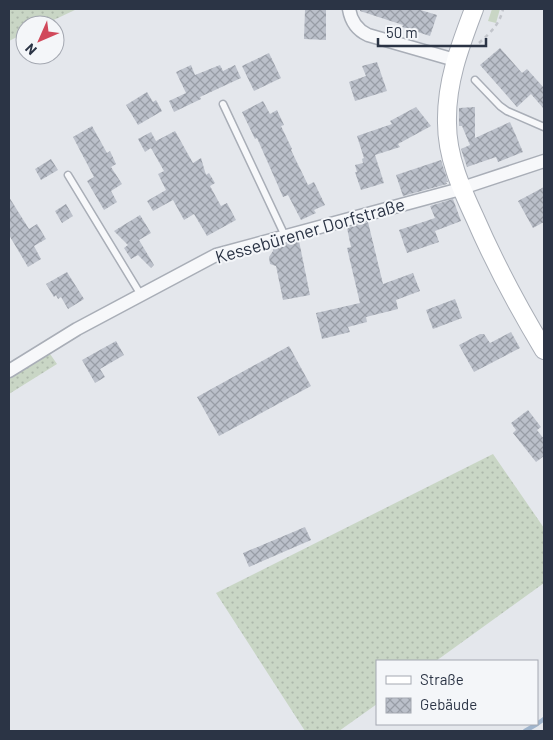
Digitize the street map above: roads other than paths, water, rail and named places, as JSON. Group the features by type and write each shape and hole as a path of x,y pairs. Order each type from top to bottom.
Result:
{"main road":[{"path":"474,9 457,54 448,99 448,143 462,188 505,283 544,350"}],"street":[{"path":"349,9 353,22 362,32 457,54"},
{"name":"Kessebürener Dorfstraße","path":"9,371 77,329 216,256 462,188 544,161"}],"lane":[{"path":"475,80 507,111 544,127"},
{"path":"223,104 285,236"},
{"path":"68,175 141,295"}],"waterway":[{"path":"538,723 544,719"},
{"path":"525,731 535,725"}]}
